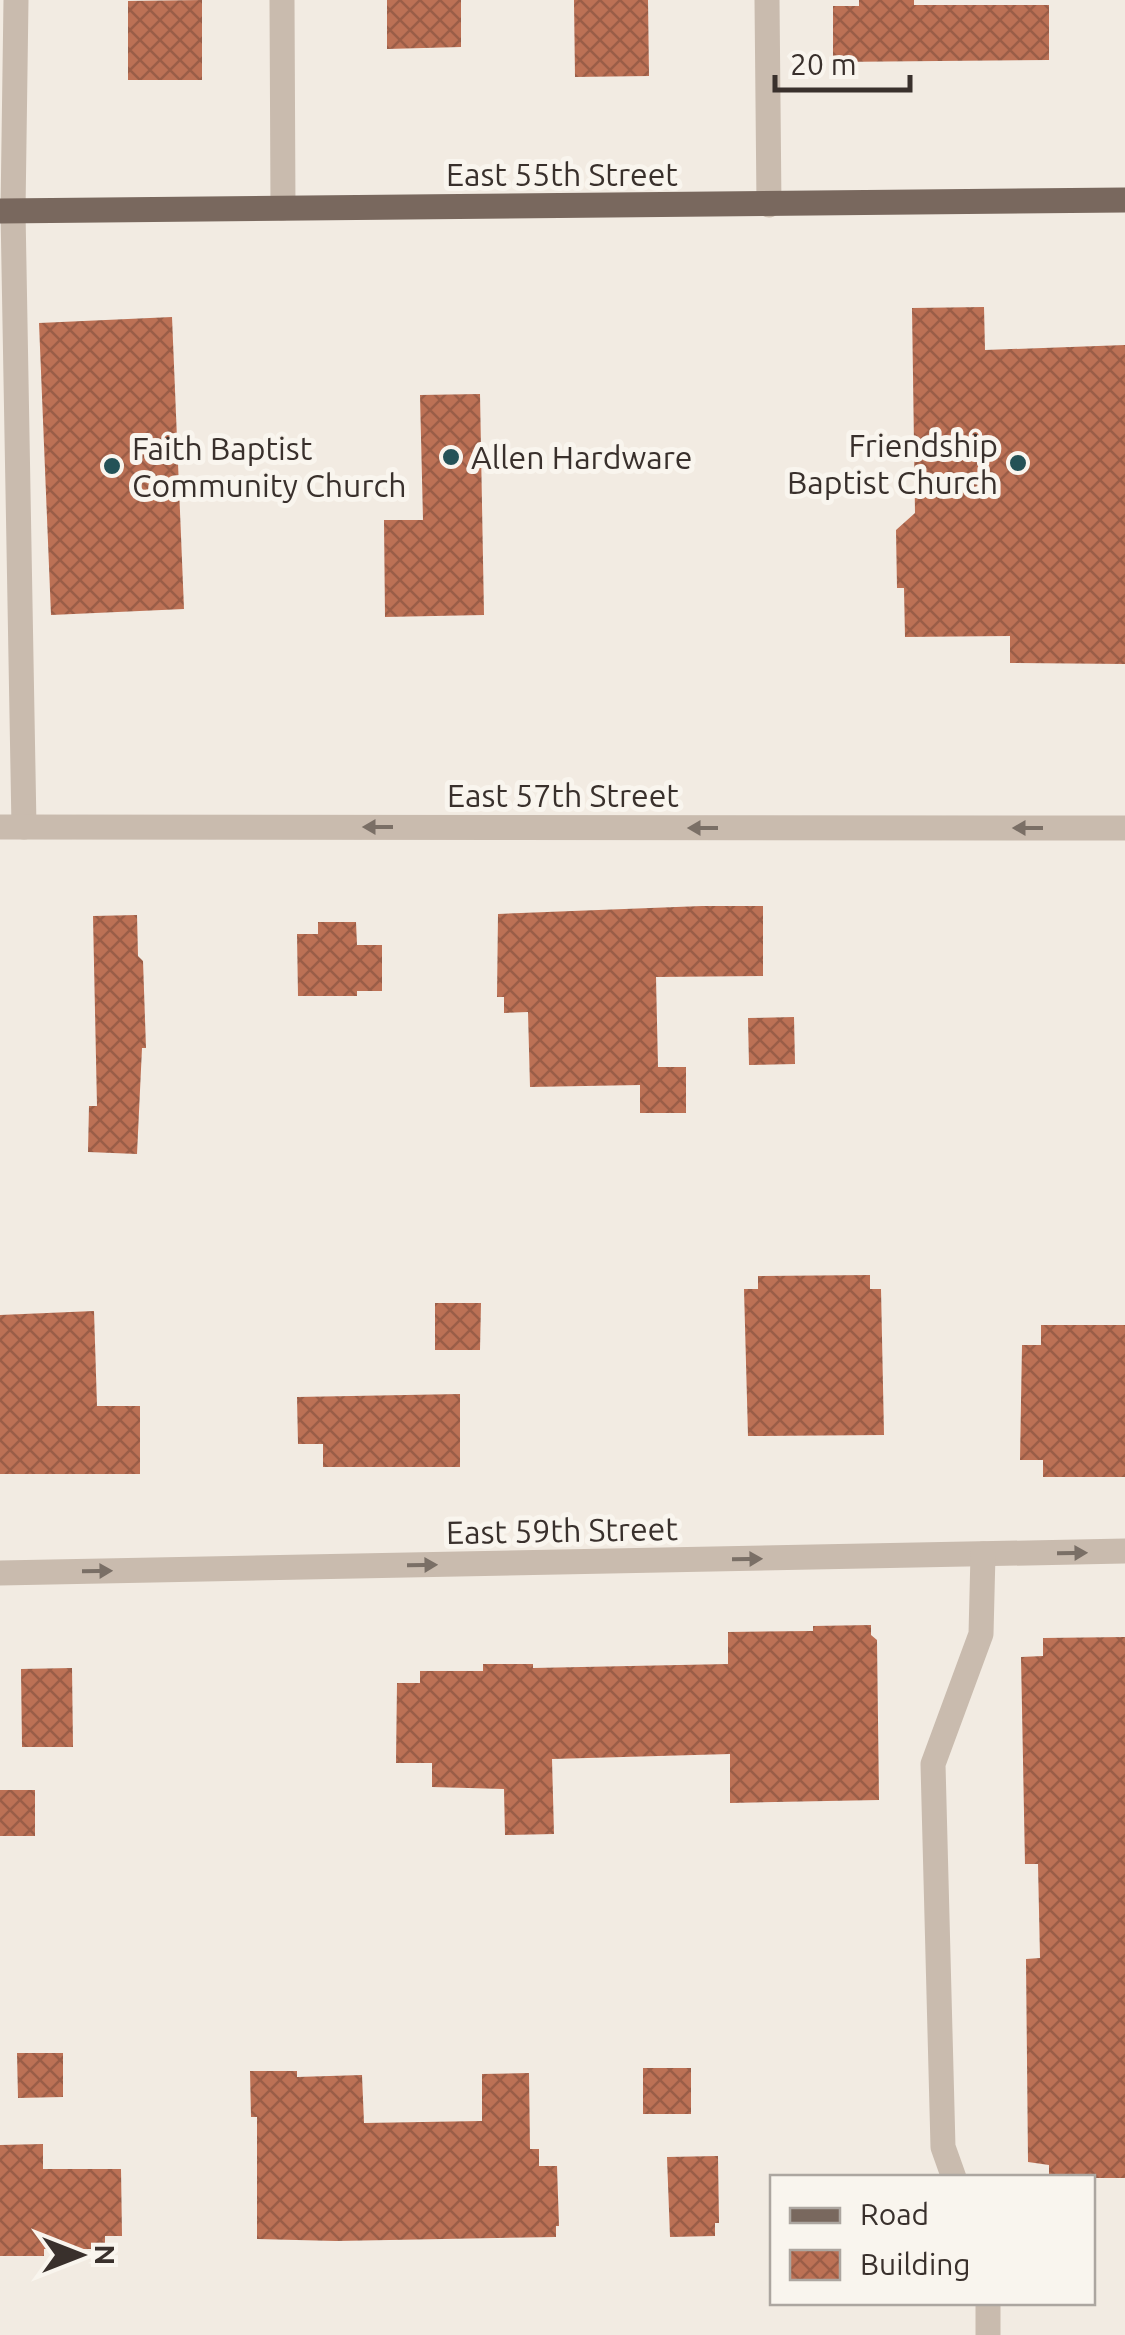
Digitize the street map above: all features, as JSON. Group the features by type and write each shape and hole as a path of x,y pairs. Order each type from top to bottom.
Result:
{"main road":[{"name":"East 55th Street","path":"6,211 1125,200"}],"street":[{"path":"12,827 6,211 16,0"},
{"path":"282,0 282,208"},
{"path":"768,0 768,205"},
{"name":"East 57th Street","path":"12,827 1125,828"},
{"name":"East 59th Street","path":"0,1573 1125,1552"},
{"path":"953,2175 943,2147 933,1764 966,1684 981,1634 983,1554"},
{"path":"988,2305 988,2335"}],"building":[{"path":"202,0 202,80 128,80 128,1"},
{"path":"387,0 461,0 461,47 387,49"},
{"path":"574,0 648,0 649,76 575,77"},
{"path":"859,0 914,0 914,5 1049,5 1049,60 833,62 833,6 859,6"},
{"path":"984,307 985,350 1125,345 1125,664 1010,663 1010,636 905,637 904,588 897,588 896,530 915,513 912,308"},
{"name":"Faith Baptist Community Church","path":"172,317 184,609 51,615 39,323"},
{"name":"Allen Hardware","path":"480,394 484,615 385,617 384,520 423,520 420,395"},
{"path":"763,906 763,976 656,977 658,1067 686,1067 686,1113 640,1113 640,1085 530,1087 528,1012 504,1013 504,997 497,997 498,914"},
{"path":"137,915 146,1048 142,1048 137,1154 88,1152 89,1106 97,1106 93,916"},
{"path":"318,922 356,922 357,945 382,945 382,991 357,991 357,996 298,996 297,934 318,934"},
{"path":"794,1017 795,1064 749,1065 748,1018"},
{"path":"870,1275 870,1289 881,1289 884,1435 748,1436 744,1289 758,1289 758,1276"},
{"path":"435,1303 481,1303 480,1350 435,1350"},
{"path":"94,1311 97,1406 140,1406 140,1474 0,1474 0,1315"},
{"path":"1041,1325 1125,1325 1125,1477 1043,1477 1043,1460 1020,1460 1022,1345 1041,1345"},
{"path":"460,1394 460,1467 323,1467 323,1444 298,1444 297,1397"},
{"path":"871,1625 871,1635 877,1640 879,1800 730,1803 730,1754 552,1759 554,1834 505,1835 504,1789 432,1787 432,1763 396,1763 397,1683 420,1683 420,1671 483,1671 483,1664 533,1664 533,1668 728,1664 728,1632 813,1631 813,1626"},
{"path":"1125,1637 1125,2178 1049,2175 1049,2165 1028,2162 1026,1959 1040,1958 1038,1864 1025,1864 1021,1657 1043,1656 1043,1638"},
{"path":"72,1668 73,1747 22,1747 21,1669"},
{"path":"0,1790 35,1790 35,1836 0,1836"},
{"path":"17,2053 63,2053 63,2097 18,2098"},
{"path":"643,2068 691,2068 691,2114 643,2114"},
{"path":"250,2071 297,2071 297,2077 362,2075 364,2123 482,2121 482,2074 529,2073 530,2149 539,2149 539,2166 557,2166 556,2237 257,2239 257,2117 251,2117"},
{"path":"43,2144 43,2169 121,2169 122,2236 105,2236 105,2249 44,2249 44,2256 0,2256 0,2145"},
{"path":"718,2156 719,2223 715,2223 715,2236 670,2237 667,2157"}],"place":[{"name":"Allen Hardware","path":"451,457"},
{"name":"Friendship Baptist Church","path":"1018,463"},
{"name":"Faith Baptist Community Church","path":"112,466"}]}
